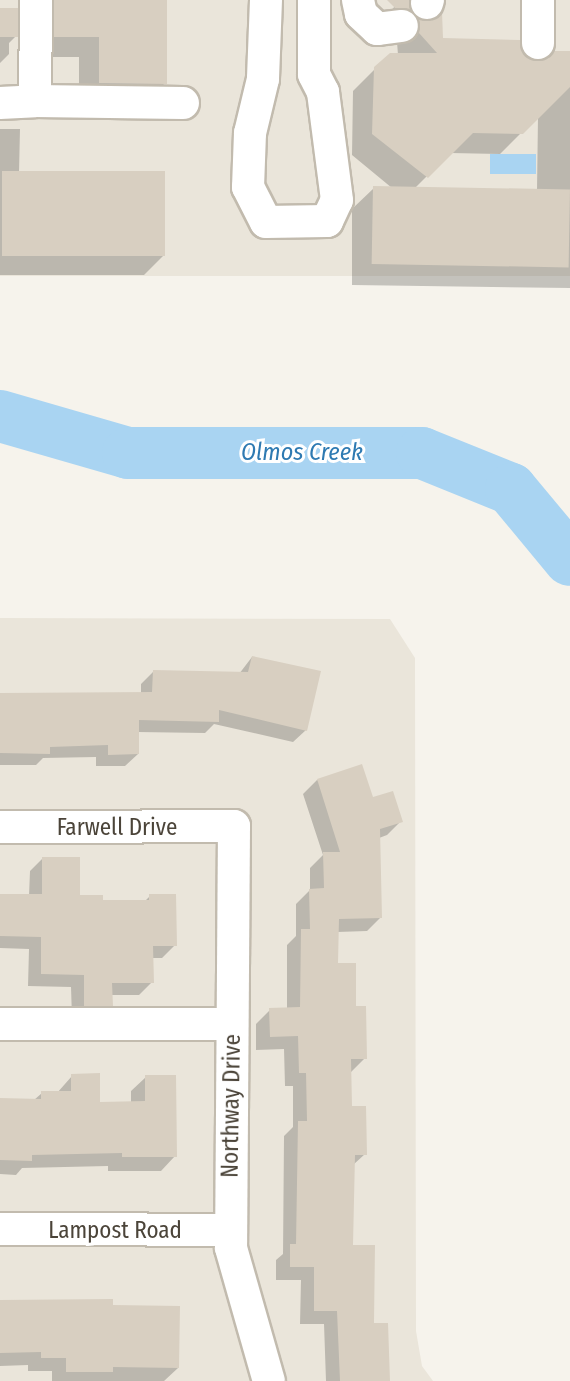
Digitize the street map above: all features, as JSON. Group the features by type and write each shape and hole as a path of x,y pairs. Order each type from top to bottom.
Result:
{"street":[{"path":"35,101 36,0"},
{"path":"266,0 263,79 250,133 248,187 265,222 327,221 337,200 323,92 314,74 314,0"},
{"path":"358,0 361,14 377,29 402,26"},
{"path":"538,0 538,43"},
{"path":"0,103 183,103"},
{"name":"Farwell Drive","path":"0,827 234,827"},
{"name":"Northway Drive","path":"234,827 231,1248 269,1381"},
{"path":"0,1024 232,1024"},
{"name":"Lampost Road","path":"0,1229 230,1230"}],"shaded area":[{"path":"0,0 570,0 570,276 0,276"},
{"path":"0,618 390,619 415,658 416,1331 422,1366 433,1381 0,1381"}],"water":[{"path":"490,154 536,154 536,174 490,174"}],"building":[{"path":"54,0 167,0 167,84 99,83 99,37 54,37"},
{"path":"387,0 409,0 411,10 395,8"},
{"path":"0,8 18,8 18,37 0,37"},
{"path":"442,12 443,38 520,40 522,53 537,61 548,59 554,51 570,51 570,87 523,134 473,133 428,178 372,134 374,67 390,53 437,53 419,33 418,19 431,21"},
{"path":"2,171 165,171 165,256 2,256"},
{"path":"373,186 570,189 569,267 372,264"},
{"path":"252,656 321,671 307,731 219,710 219,722 139,720 139,754 108,755 108,745 50,747 50,754 0,753 0,693 152,692 153,670 248,672"},
{"path":"362,764 373,797 393,791 403,822 380,829 382,918 339,919 338,963 356,963 356,1006 366,1006 367,1059 351,1059 352,1106 366,1106 367,1155 355,1155 353,1245 375,1245 374,1323 388,1323 390,1381 340,1381 337,1311 314,1311 314,1267 290,1267 290,1244 296,1244 298,1121 307,1121 306,1073 299,1073 298,1036 270,1037 269,1008 300,1007 301,929 310,929 309,889 324,888 323,852 340,852 317,779"},
{"path":"42,857 80,857 80,895 103,895 103,900 149,900 149,894 176,894 177,946 153,946 154,983 112,983 113,1006 84,1006 84,975 41,974 41,937 0,936 0,894 42,894"},
{"path":"100,1073 100,1102 145,1101 145,1075 176,1075 177,1157 122,1157 122,1153 32,1155 32,1161 0,1160 0,1098 41,1099 41,1091 71,1091 71,1074"},
{"path":"113,1299 113,1305 180,1306 179,1368 113,1367 113,1372 66,1372 66,1358 41,1358 41,1352 0,1353 0,1300"}],"waterway":[{"name":"Olmos Creek","path":"0,416 128,453 422,453 511,489 570,560"}]}
